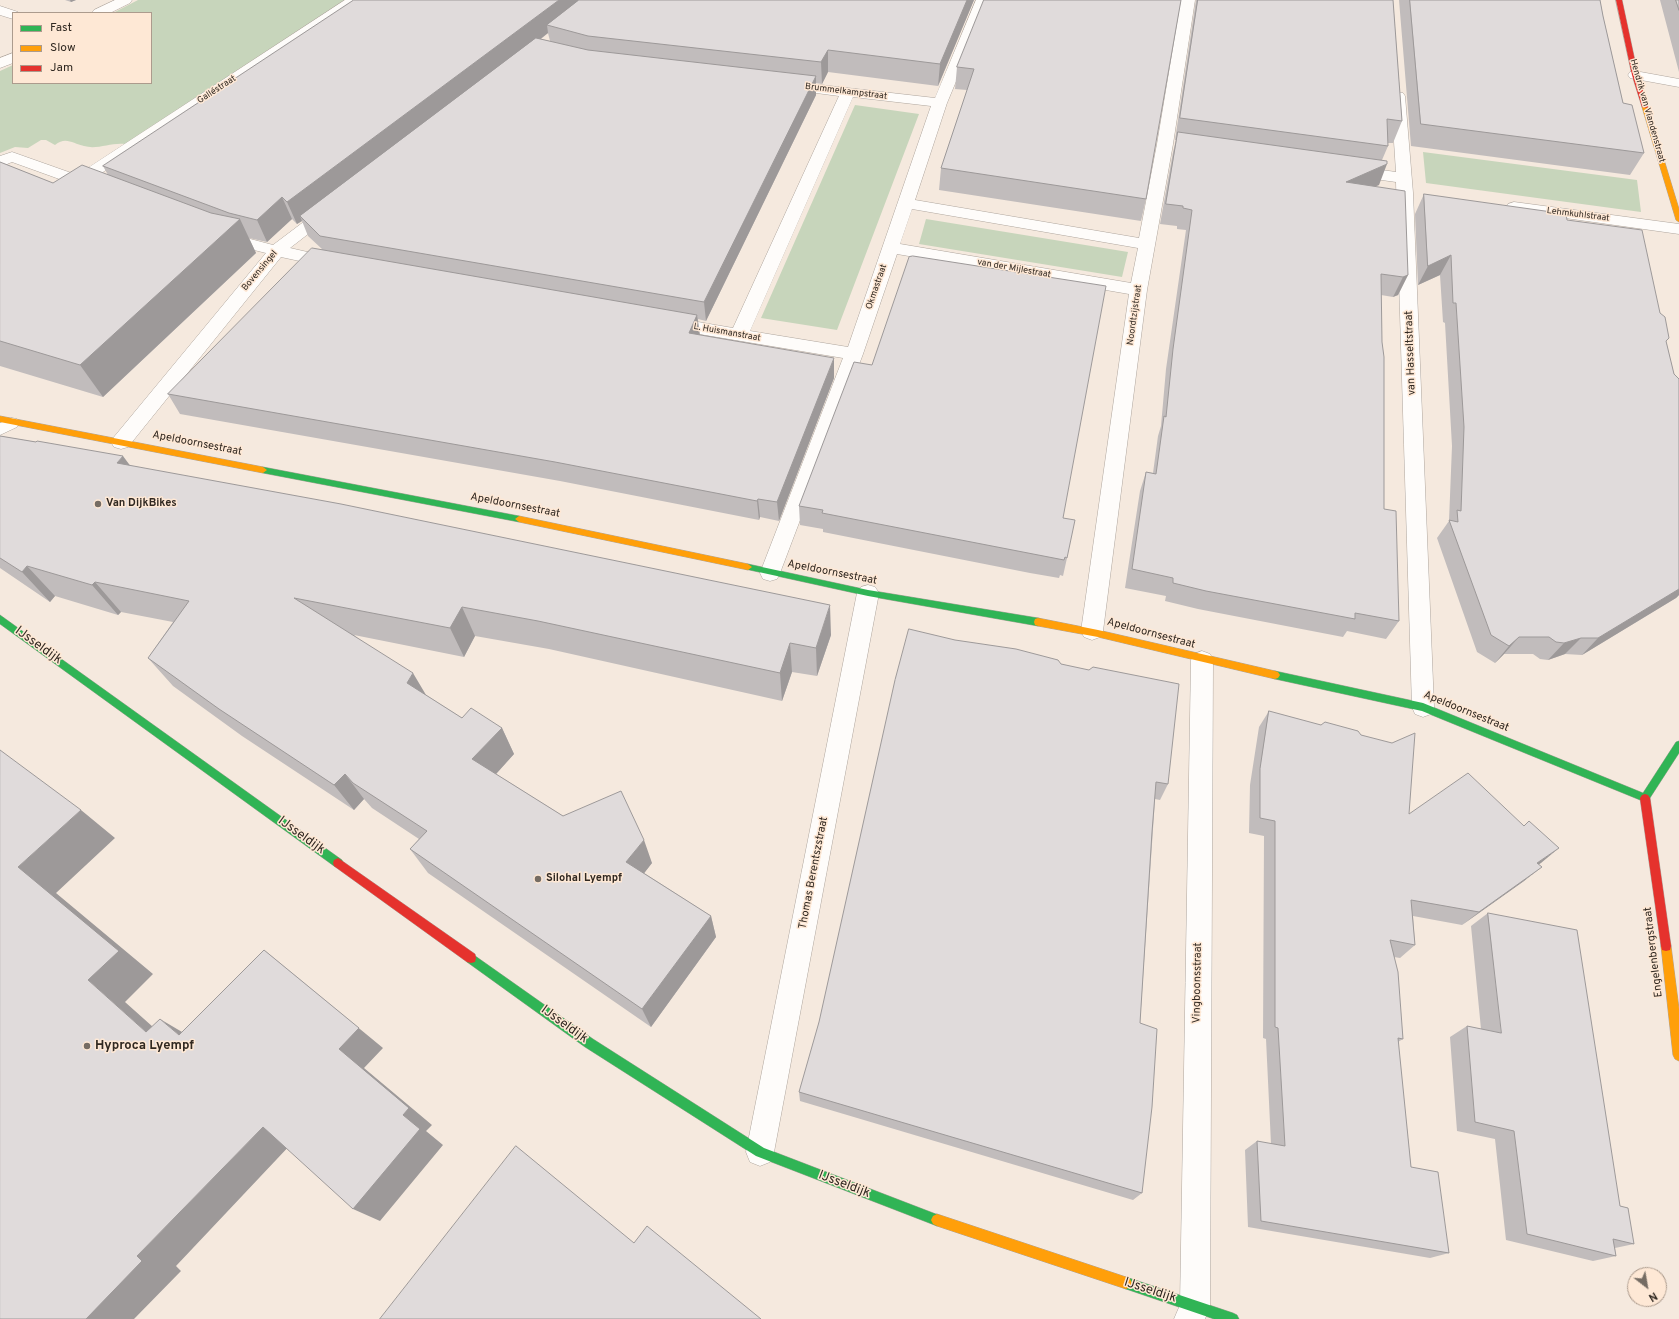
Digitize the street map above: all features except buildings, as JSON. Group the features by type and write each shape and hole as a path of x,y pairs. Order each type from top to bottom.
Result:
{"street":[{"path":"101,12 125,0"},
{"name":"Galléstraat","path":"80,181 354,0"},
{"name":"Okmastraat","path":"770,573 854,354 940,103 983,0"},
{"name":"Hendrik van Viandenstraat","path":"1620,0 1635,75 1679,220"},
{"path":"0,10 12,15"},
{"name":"Noordtzijstraat","path":"1092,631 1138,290 1147,244 1173,145 1181,10"},
{"path":"0,64 12,58"},
{"path":"1635,75 1679,83"},
{"name":"van Hasseltstraat","path":"1397,77 1410,188 1423,707"},
{"name":"Brummelkampstraat","path":"770,83 940,103"},
{"path":"739,335 848,92"},
{"path":"0,162 12,157 109,192"},
{"path":"1342,169 1410,188"},
{"name":"Bovensingel","path":"121,442 277,250 339,202"},
{"path":"907,203 1147,244"},
{"name":"Lehmkuhlstraat","path":"1499,205 1679,228"},
{"path":"212,232 235,241 350,267"},
{"name":"van der Mijlestraat","path":"890,248 1138,290"},
{"name":"L. Huismanstraat","path":"654,320 854,354"},
{"name":"Apeldoornsestraat","path":"4,424 121,442 544,524 868,593 1092,631 1202,660 1423,707 1646,798"},
{"name":"Thomas Berentszstraat","path":"760,1152 868,593"},
{"name":"IJsseldijk","path":"0,619 589,1043 760,1152 916,1213 1192,1312 1233,1319"},
{"name":"Vingboonsstraat","path":"1192,1312 1202,660"},
{"path":"1646,798 1679,745"},
{"name":"Engelenbergstraat","path":"1646,798 1679,1055"}],"green space":[{"path":"138,0 345,0 125,144 89,147 70,141 59,142 55,145 46,140 41,140 28,148 15,147 0,153 0,71 12,65 12,84 152,84 152,12 115,12"},
{"path":"855,105 919,114 837,330 761,318"},
{"path":"1423,152 1637,180 1641,212 1426,183"},
{"path":"926,219 1128,252 1122,277 919,244"}],"traffic: fast":[{"path":"263,470 519,519"},
{"path":"748,567 868,593 1038,622"},
{"path":"0,619 338,863"},
{"path":"1275,675 1423,707 1645,798"},
{"path":"1645,798 1679,745"},
{"path":"471,958 589,1043 760,1152 937,1220"},
{"path":"1126,1283 1233,1319"}],"traffic: slow":[{"path":"1645,107 1679,220"},
{"path":"0,419 263,470"},
{"path":"519,519 748,567"},
{"path":"1038,622 1127,640 1275,675"},
{"path":"1666,946 1679,1055"},
{"path":"937,1220 1126,1283"}],"traffic: jam":[{"path":"1619,0 1635,75 1645,107"},
{"path":"1645,798 1666,946"},
{"path":"338,863 471,958"}],"place":[{"name":"Van DijkBikes","path":"98,504"},
{"name":"Silohal Lyempf","path":"538,879"},
{"name":"Hyproca Lyempf","path":"87,1046"}]}
